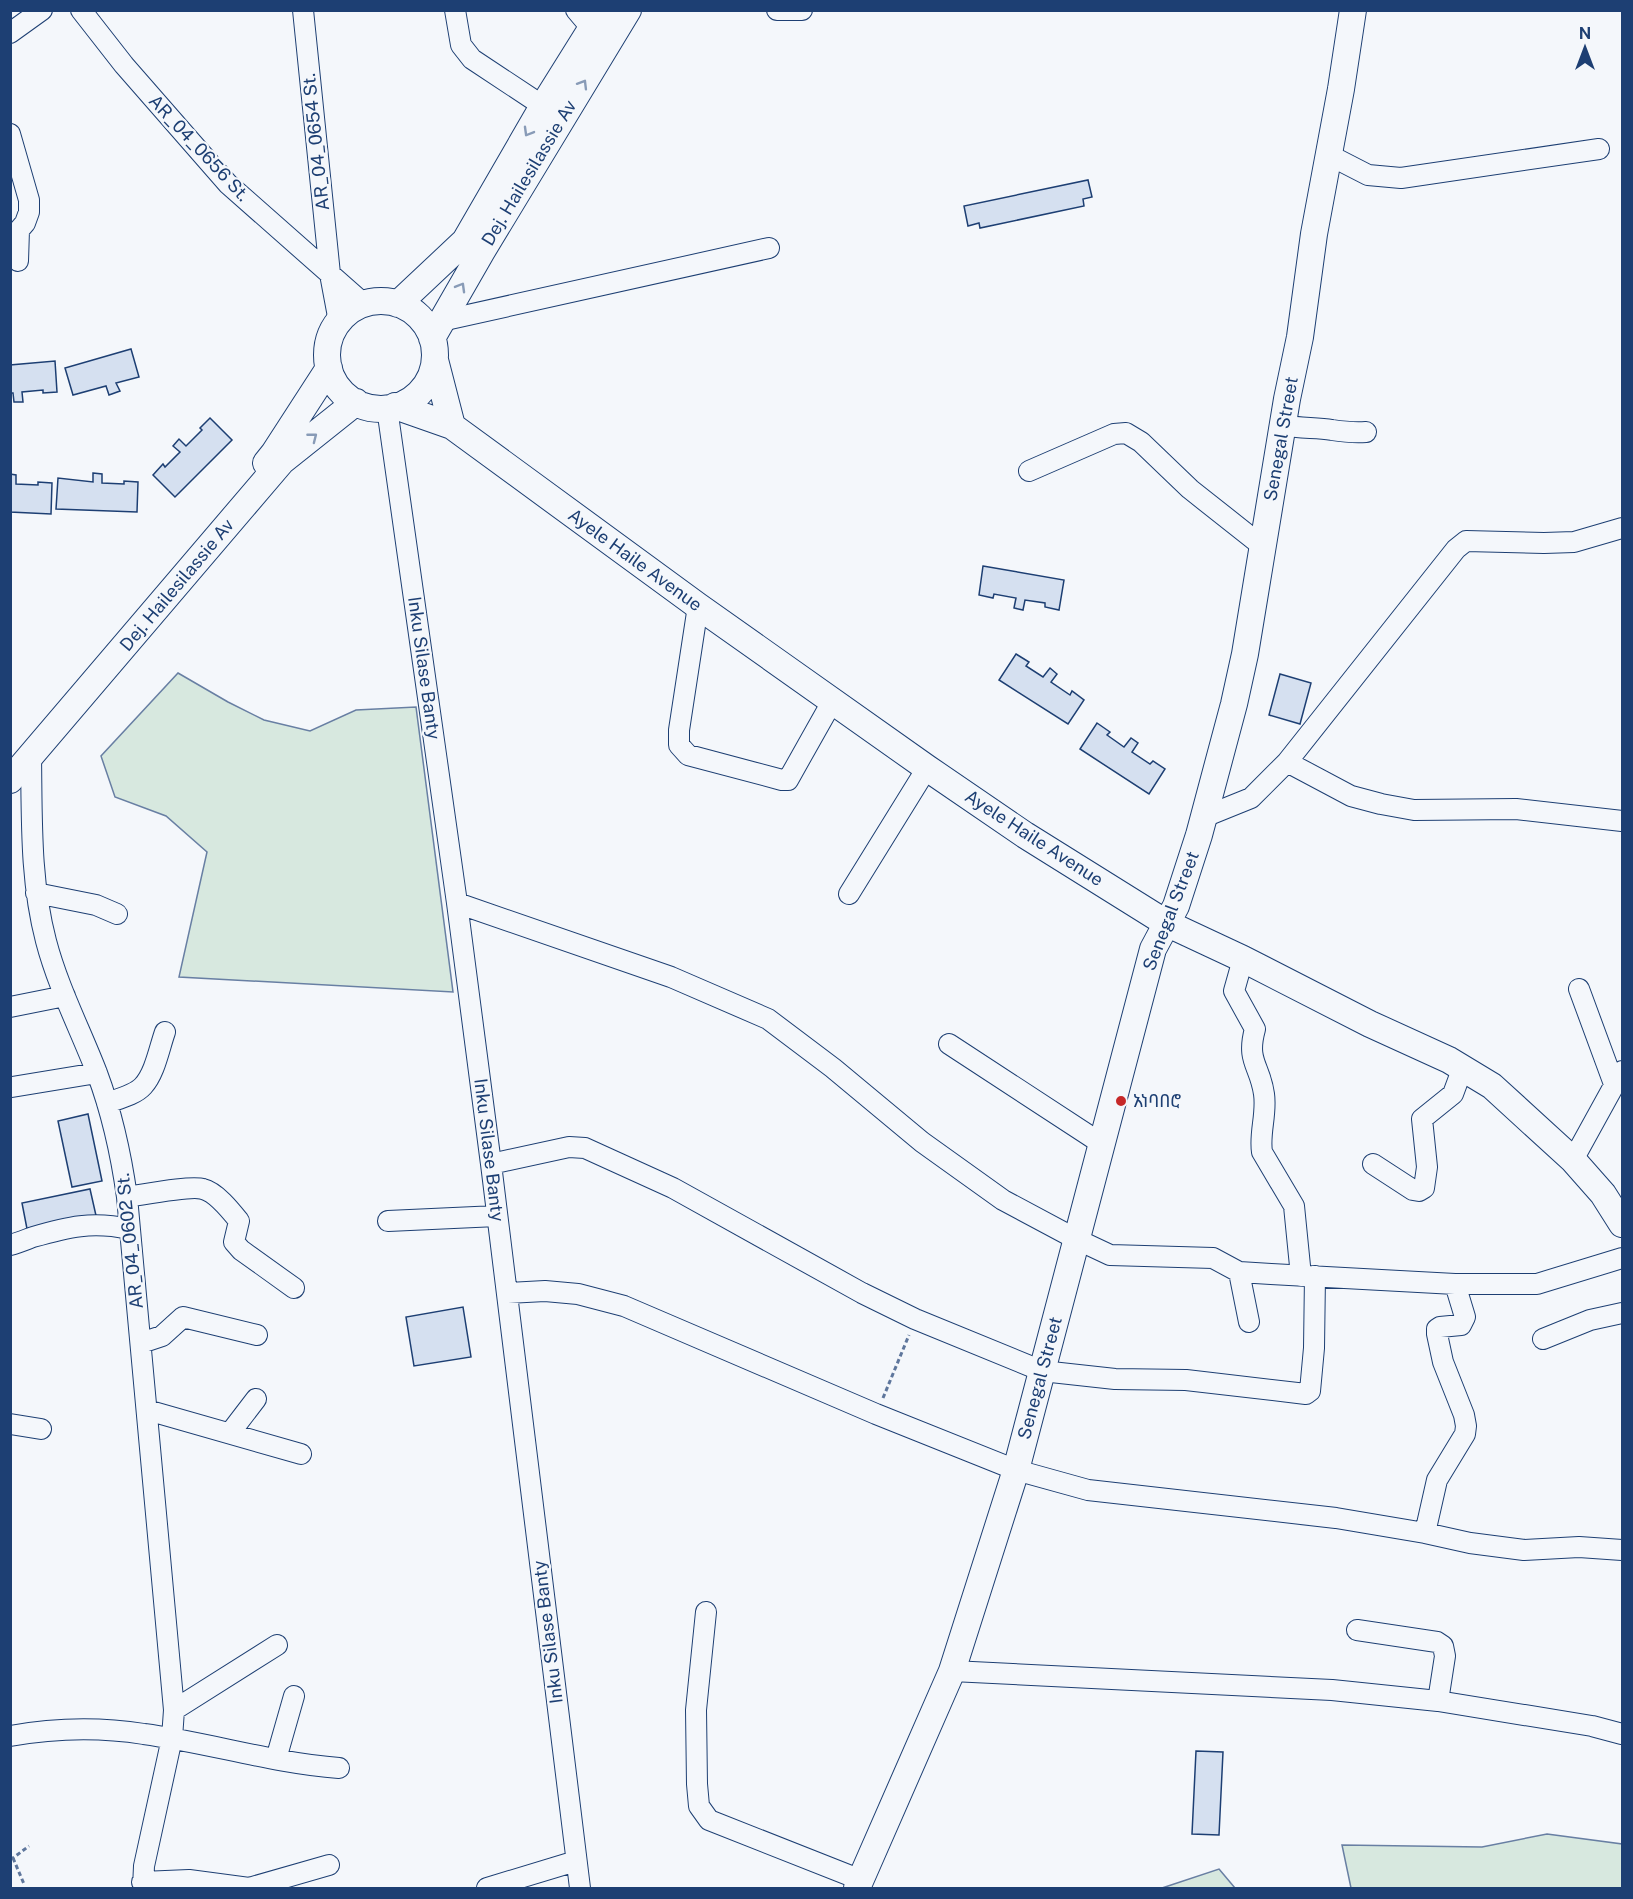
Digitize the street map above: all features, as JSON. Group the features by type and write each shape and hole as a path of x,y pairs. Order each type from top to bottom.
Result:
{"main road":[{"name":"Dej. Hailesilassie Av","path":"390,409 409,400 422,389 429,378 436,339 628,10"},
{"name":"Senegal Street","path":"859,1884 952,1671 1016,1470 1153,949 1176,906 1185,881 1234,704 1245,654 1300,336 1314,234 1353,10"},
{"name":"Dej. Hailesilassie Av","path":"398,304 465,242 543,106 590,17"},
{"path":"339,321 350,311 364,304 387,302 398,304 418,315 436,339 452,426"},
{"name":"Dej. Hailesilassie Av","path":"10,780 21,757 274,453 329,368 328,346 339,321"},
{"path":"329,368 339,389 356,402 390,409"},
{"name":"Dej. Hailesilassie Av","path":"21,757 282,461 356,402"},
{"name":"Ayele Haile Avenue","path":"390,409 452,426 698,606 927,768 1025,835 1166,923 1462,1067 1492,1086 1573,1160 1603,1194 1623,1224"}],"street":[{"path":"10,33 42,10"},
{"name":"AR_04_0656 St.","path":"81,10 124,65 228,184 330,274"},
{"name":"AR_04_0654 St.","path":"303,10 330,274 339,321"},
{"path":"455,10 461,45 472,59 543,106"},
{"path":"777,10 802,10"},
{"path":"10,134 29,200 29,212 25,223 19,230 18,261"},
{"path":"1329,155 1368,175 1401,178 1599,149"},
{"path":"436,339 769,248"},
{"path":"330,274 364,304"},
{"name":"Inku Silase Banty","path":"390,409 491,1164 580,1888"},
{"path":"1284,425 1296,428 1332,429 1348,434 1366,432"},
{"path":"1029,471 1114,434 1126,433 1141,442 1190,489 1263,546"},
{"path":"1204,817 1251,798 1287,762 1456,549 1466,541 1574,542 1623,528"},
{"path":"698,606 679,730 679,745 688,755 788,780 833,700"},
{"name":"AR_04_0602 St.","path":"21,757 33,877 46,942 64,996 97,1073 107,1103 121,1154 127,1197 174,1710 172,1738 148,1840 142,1885"},
{"path":"1287,762 1351,796 1414,810 1516,809 1623,821"},
{"path":"849,894 927,768"},
{"path":"36,893 96,905 117,914"},
{"path":"457,903 671,977 768,1018 833,1068 922,1142 1003,1200 1110,1255 1213,1258 1239,1272 1455,1284 1545,1283 1623,1258"},
{"path":"491,1164 569,1147 585,1148 673,1188 915,1320 1042,1371 1114,1379 1186,1380 1306,1394 1310,1391 1314,1348 1308,1276 1294,1206 1262,1152 1260,1143 1265,1107 1260,1077 1251,1056 1255,1029 1234,992 1243,959"},
{"path":"1573,1160 1618,1078 1579,989"},
{"path":"10,1007 64,996"},
{"path":"107,1103 142,1087 153,1067 165,1032"},
{"path":"949,1044 1102,1144"},
{"path":"1373,1164 1413,1190 1419,1191 1424,1188 1427,1167 1422,1119 1453,1094 1462,1067"},
{"path":"12,1087 97,1073"},
{"path":"127,1197 204,1189 227,1205 239,1221 234,1242 241,1250 294,1288"},
{"path":"388,1221 497,1216"},
{"path":"10,1245 81,1226 104,1224 129,1229"},
{"path":"1239,1272 1249,1322"},
{"path":"1425,1533 1437,1480 1465,1434 1464,1415 1443,1362 1437,1334 1437,1329 1440,1327 1461,1325 1465,1317 1455,1284"},
{"path":"507,1293 545,1291 578,1294 624,1306 876,1414 1016,1470 1088,1490 1336,1518 1470,1543 1524,1550 1579,1547 1623,1550"},
{"path":"1543,1339 1590,1320 1623,1313"},
{"path":"141,1343 162,1336 183,1317 257,1335"},
{"path":"230,1433 256,1399"},
{"path":"147,1410 301,1454"},
{"path":"10,1424 41,1429"},
{"path":"706,1612 696,1710 699,1806 709,1820 859,1884"},
{"path":"1357,1630 1437,1642 1443,1646 1445,1656 1438,1701"},
{"path":"174,1710 277,1646"},
{"path":"952,1671 1332,1690 1438,1701 1592,1726 1623,1734"},
{"path":"276,1759 294,1696"},
{"path":"10,1736 66,1730 141,1733 310,1766 339,1768"},
{"path":"487,1888 576,1861"},
{"path":"142,1885 189,1880 249,1888 329,1865"}],"path":[{"path":"876,1414 915,1320"},
{"path":"24,1884 12,1858 29,1846"}],"shaded area":[{"path":"178,673 264,720 310,731 356,710 416,707 453,992 179,977 207,852 166,816 115,797 101,756"},
{"path":"1547,1834 1622,1844 1622,1888 1351,1888 1342,1845 1482,1847"},
{"path":"1219,1869 1235,1888 1162,1888"}],"building":[{"path":"1088,180 1092,197 1083,199 1084,206 980,228 979,223 968,226 964,206"},
{"path":"131,349 139,377 116,383 120,391 109,395 106,386 73,395 65,368"},
{"path":"55,361 57,392 43,393 43,390 22,392 23,402 14,402 13,393 10,393 10,365"},
{"path":"210,418 232,440 175,497 153,475 163,464 165,467 180,452 173,446 179,439 186,446"},
{"path":"93,473 102,474 102,483 138,482 137,512 56,509 58,478 93,482"},
{"path":"10,474 16,475 16,484 52,483 51,514 10,512"},
{"path":"983,566 1064,580 1059,610 1045,607 1045,603 1025,600 1023,610 1014,608 1016,598 994,594 993,598 979,595"},
{"path":"1016,654 1029,662 1026,666 1043,677 1050,668 1057,674 1051,682 1070,695 1072,691 1084,700 1068,724 999,680"},
{"path":"1280,674 1311,683 1300,724 1269,715"},
{"path":"1097,723 1110,732 1107,735 1124,747 1131,738 1138,743 1132,752 1150,764 1153,761 1165,769 1149,794 1080,749"},
{"path":"88,1114 102,1181 72,1187 58,1121"},
{"path":"90,1189 97,1220 28,1234 22,1203"},
{"path":"463,1307 471,1357 414,1366 406,1317"},
{"path":"1196,1751 1223,1752 1219,1835 1192,1834"}],"place":[{"name":"አነባበሮ","path":"1121,1101"}]}
